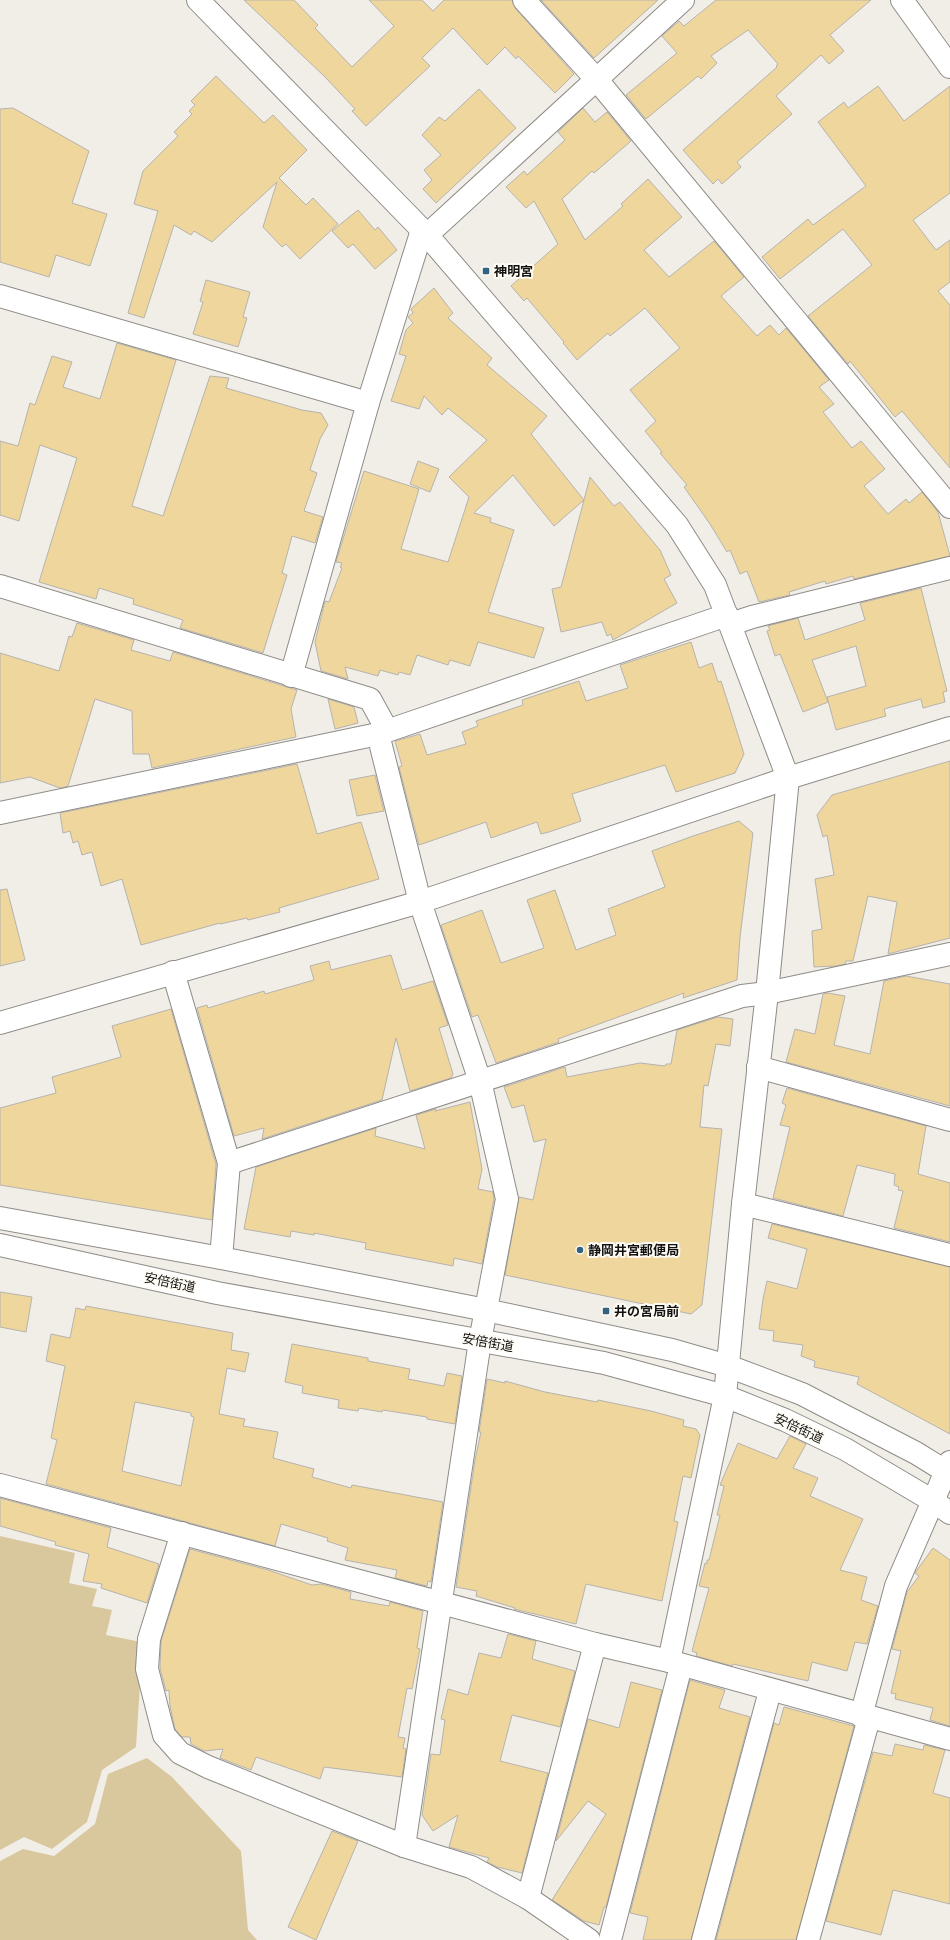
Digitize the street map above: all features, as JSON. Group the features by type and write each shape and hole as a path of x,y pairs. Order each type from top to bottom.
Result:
{"street":[{"path":"198,0 424,232 677,524 715,585 788,778 767,994 743,1204 726,1396 675,1664 610,1940"},
{"path":"524,0 597,80 950,507"},
{"path":"291,676 368,403 424,232 597,80 682,0"},
{"path":"902,0 950,67"},
{"path":"0,296 368,403"},
{"path":"0,812 382,732 729,620 752,617 950,568"},
{"path":"0,586 370,699 382,732 420,902 480,1081 507,1199 480,1341 404,1846"},
{"path":"0,1023 420,902 788,778 950,728"},
{"path":"229,1163 742,996 767,994 950,954"},
{"path":"173,972 229,1163 220,1258"},
{"path":"758,1067 950,1120"},
{"path":"743,1204 950,1255"},
{"path":"0,1218 220,1258 486,1310 672,1350 728,1366 802,1394 849,1416 949,1469 941,1507 896,1586 865,1717 808,1940"},
{"name":"安倍街道","path":"0,1245 217,1293 604,1363 726,1396 785,1420 845,1449 941,1507"},
{"path":"0,1485 182,1532 440,1603 675,1664 950,1739"},
{"path":"182,1532 149,1639 147,1669 164,1735 180,1753 208,1767 404,1846 471,1867 528,1898 589,1940"},
{"path":"528,1898 595,1644"},
{"path":"704,1940 770,1691"}],"shaded area":[{"path":"0,1536 75,1553 69,1583 97,1589 92,1606 112,1610 106,1635 141,1642 136,1747 102,1770 87,1822 52,1849 24,1837 0,1850"},
{"path":"147,1758 172,1777 241,1851 248,1930 257,1940 0,1940 0,1861 23,1849 54,1856 95,1824 108,1774"}],"building":[{"path":"244,0 294,0 318,25 315,28 352,67 394,26 369,0 422,0 433,11 444,0 512,0 515,8 574,74 555,93 518,56 516,59 505,47 487,65 453,28 422,58 430,66 366,126 352,111 355,109 325,77"},
{"path":"541,0 658,0 594,58"},
{"path":"716,0 871,0 830,35 844,51 829,64 821,55 776,96 792,114 737,162 741,167 722,184 718,179 713,184 683,150 777,67 776,66 778,64 748,30 711,56 717,63 701,79 698,76 646,119 626,95 677,53 662,36 679,21 684,26"},
{"path":"216,76 264,123 273,115 307,150 279,178 306,205 313,198 338,224 300,259 286,244 282,247 263,227 277,182 212,242 194,231 191,235 174,225 144,318 128,313 158,211 134,204 143,171 178,136 174,132 192,114 189,111 195,105 191,101"},
{"path":"878,86 904,121 950,86 950,193 913,220 936,250 950,240 950,282 938,291 950,305 950,468 902,411 895,417 850,361 848,364 808,316 872,265 843,229 780,279 762,257 808,219 813,225 866,186 818,122 844,102 848,108"},
{"path":"479,89 516,128 436,203 423,189 432,180 424,170 441,155 422,135 439,117 445,121"},
{"path":"13,108 89,151 72,203 107,214 90,266 56,255 49,277 0,262 0,109"},
{"path":"583,108 595,122 607,112 631,141 594,173 592,171 562,199 585,240 623,206 621,204 648,179 682,217 644,250 669,277 714,241 744,277 721,296 757,336 770,325 779,335 786,328 829,380 819,387 834,404 823,412 852,448 861,441 885,469 864,486 888,514 906,499 909,503 922,492 938,512 950,556 854,579 853,576 826,584 825,581 789,592 790,595 759,602 747,571 740,574 730,550 727,552 710,524 684,487 687,485 660,453 662,452 645,431 656,421 630,390 680,348 645,308 610,336 608,333 577,360 527,298 524,301 511,286 558,244 534,201 526,208 506,187 524,171 527,175 565,140 558,132"},
{"path":"358,210 375,230 378,227 397,250 375,269 353,244 348,248 332,231"},
{"path":"206,280 250,292 243,317 247,318 238,347 193,334 203,302 200,301"},
{"path":"434,288 453,313 448,318 492,358 487,365 547,416 531,434 584,500 554,526 513,475 474,513 491,518 490,522 514,530 488,612 544,628 534,658 478,642 470,666 450,660 448,665 417,655 410,675 399,672 398,675 380,670 378,676 345,667 348,679 321,671 315,642 325,601 329,602 342,568 340,567 342,563 336,562 364,471 419,489 401,549 448,562 469,497 449,477 487,440 448,408 442,415 424,396 419,409 391,401 406,356 399,354 406,330 413,323 408,317 413,313 411,309"},
{"path":"117,343 176,360 132,506 163,516 210,376 229,378 226,388 302,410 321,413 328,425 320,439 310,470 317,473 304,511 323,517 315,543 292,536 282,573 287,575 263,653 180,628 183,620 133,604 134,599 99,588 96,599 39,582 77,458 40,445 19,521 0,515 0,441 18,446 30,403 35,405 52,356 72,362 63,387 100,399"},
{"path":"418,461 439,469 430,492 410,484"},
{"path":"590,477 614,506 620,502 660,550 671,575 664,579 677,603 613,640 611,634 607,636 602,622 561,632 552,589 561,587"},
{"path":"921,588 947,691 943,692 945,702 923,708 921,699 884,709 886,716 836,730 827,697 866,686 856,646 812,660 828,702 803,712 780,654 775,656 767,631 770,630 768,626 798,618 805,640 865,620 860,603"},
{"path":"77,623 134,640 131,650 170,661 173,652 297,690 291,709 296,737 152,768 149,754 133,754 132,711 95,699 68,786 60,788 30,777 0,783 0,653 59,671 69,636 72,637"},
{"path":"691,642 699,668 712,663 718,682 721,681 744,754 735,773 676,792 665,765 572,794 581,821 549,832 541,834 537,822 491,838 486,822 419,845 399,767 402,766 395,741 420,734 427,755 466,744 462,732 478,726 476,721 523,705 522,700 579,681 586,701 628,688 620,665"},
{"path":"328,699 354,707 358,723 335,729"},
{"path":"950,761 950,938 888,954 897,902 868,896 853,961 846,961 845,964 836,966 814,967 812,931 822,929 815,879 834,875 827,835 823,837 817,815 832,795"},
{"path":"297,764 317,834 361,822 379,879 279,908 280,912 248,920 247,918 220,923 141,945 122,879 101,886 92,852 82,855 78,841 73,843 70,831 63,833 60,813"},
{"path":"375,775 384,811 357,816 349,780"},
{"path":"739,821 753,833 740,937 737,980 683,998 684,993 558,1039 559,1042 496,1063 478,1015 472,1017 441,925 482,910 501,963 544,948 527,900 555,890 576,950 616,935 608,909 665,887 652,851"},
{"path":"7,889 25,960 0,966 0,890"},
{"path":"391,955 402,990 433,981 448,1025 439,1028 453,1074 451,1078 410,1091 396,1038 382,1100 262,1139 264,1128 234,1136 197,1008 207,1005 208,1008 264,991 265,994 314,980 310,966 329,961 331,970"},
{"path":"906,976 950,984 950,1106 786,1062 795,1029 815,1034 823,994 828,993 845,996 834,1045 870,1054 884,981"},
{"path":"171,1009 216,1164 212,1220 0,1185 0,1108 56,1093 52,1077 121,1057 112,1026"},
{"path":"718,1017 733,1019 730,1046 716,1044 708,1086 704,1085 700,1127 722,1129 702,1305 691,1314 505,1275 519,1197 533,1200 546,1139 534,1142 524,1105 512,1108 504,1087 565,1067 567,1077 640,1063 665,1066 666,1064 671,1064 677,1030"},
{"path":"787,1088 926,1126 918,1174 950,1183 950,1242 894,1228 903,1191 898,1190 899,1187 894,1185 895,1174 857,1165 843,1216 773,1198 790,1127 780,1125 786,1105 782,1103"},
{"path":"470,1102 482,1169 478,1189 493,1192 494,1199 482,1264 454,1258 453,1266 365,1249 366,1243 314,1233 314,1235 291,1231 290,1237 244,1229 256,1167 376,1128 375,1136 425,1149 416,1115"},
{"path":"772,1224 950,1267 950,1434 857,1384 859,1377 814,1367 815,1361 801,1356 803,1345 773,1341 774,1331 759,1329 767,1281 797,1289 807,1249 768,1238"},
{"path":"0,1292 32,1297 26,1332 0,1327"},
{"path":"86,1306 233,1333 231,1350 249,1353 245,1372 227,1368 219,1414 245,1419 243,1426 278,1432 273,1458 314,1469 312,1477 351,1488 352,1485 443,1502 431,1582 428,1581 427,1586 395,1578 397,1570 345,1560 348,1548 327,1541 328,1538 281,1524 275,1546 46,1484 57,1440 51,1438 65,1366 46,1361 51,1334 70,1338 76,1308 85,1310","holes":["135,1402 191,1413 191,1416 194,1417 181,1486 122,1471"]},
{"path":"292,1344 368,1358 368,1361 410,1369 408,1379 444,1386 447,1373 462,1376 455,1424 427,1419 427,1417 383,1410 382,1412 359,1408 358,1411 338,1408 339,1400 302,1393 303,1386 285,1382"},
{"path":"487,1379 505,1383 505,1381 545,1392 597,1402 598,1400 651,1411 684,1420 683,1426 696,1429 700,1435 691,1478 683,1476 674,1521 678,1522 662,1601 586,1584 576,1624 514,1609 515,1608 476,1596 477,1591 456,1587 475,1460 481,1432 479,1432"},
{"path":"790,1436 806,1444 793,1468 818,1478 810,1496 863,1519 840,1570 867,1577 861,1600 878,1606 867,1644 855,1642 847,1671 812,1662 808,1681 733,1664 732,1666 696,1656 697,1653 692,1651 709,1588 699,1586 705,1563 707,1564 707,1560 709,1560 720,1515 717,1515 724,1486 720,1485 738,1443 777,1459"},
{"path":"0,1498 111,1528 107,1547 159,1564 147,1603 101,1588 102,1584 83,1581 89,1554 55,1545 56,1542 0,1526"},
{"path":"933,1548 950,1560 950,1726 930,1720 933,1708 895,1699 896,1694 891,1693 901,1651 892,1649 907,1592 919,1576 915,1573"},
{"path":"190,1549 268,1570 312,1585 321,1584 351,1592 350,1599 389,1606 390,1602 423,1611 417,1648 420,1649 412,1689 407,1688 398,1737 405,1738 403,1748 406,1749 402,1777 324,1767 320,1779 256,1757 251,1770 220,1758 223,1749 204,1751 191,1744 190,1737 182,1737 175,1729 170,1706 169,1690 166,1691 160,1668 161,1641"},
{"path":"508,1634 536,1641 532,1659 575,1671 560,1727 512,1715 500,1761 548,1773 522,1873 497,1867 487,1862 489,1858 449,1847 458,1815 433,1831 422,1815 431,1754 440,1755 445,1720 441,1719 448,1689 468,1695 479,1653 501,1658"},
{"path":"690,1680 725,1690 719,1708 750,1717 691,1940 643,1940 648,1917 630,1913"},
{"path":"631,1682 662,1690 606,1907 604,1907 599,1925 584,1921 552,1900 606,1814 588,1801 556,1841 588,1719 619,1728"},
{"path":"784,1707 854,1726 796,1940 716,1940 774,1723 779,1725"},
{"path":"895,1744 923,1750 924,1745 945,1750 933,1793 950,1798 950,1904 893,1890 881,1935 826,1921 873,1752 892,1756"},
{"path":"332,1831 358,1841 316,1940 288,1927"}],"place":[{"name":"神明宮","path":"486,271"},
{"name":"静岡井宮郵便局","path":"580,1250"},
{"name":"井の宮局前","path":"606,1311"}]}
